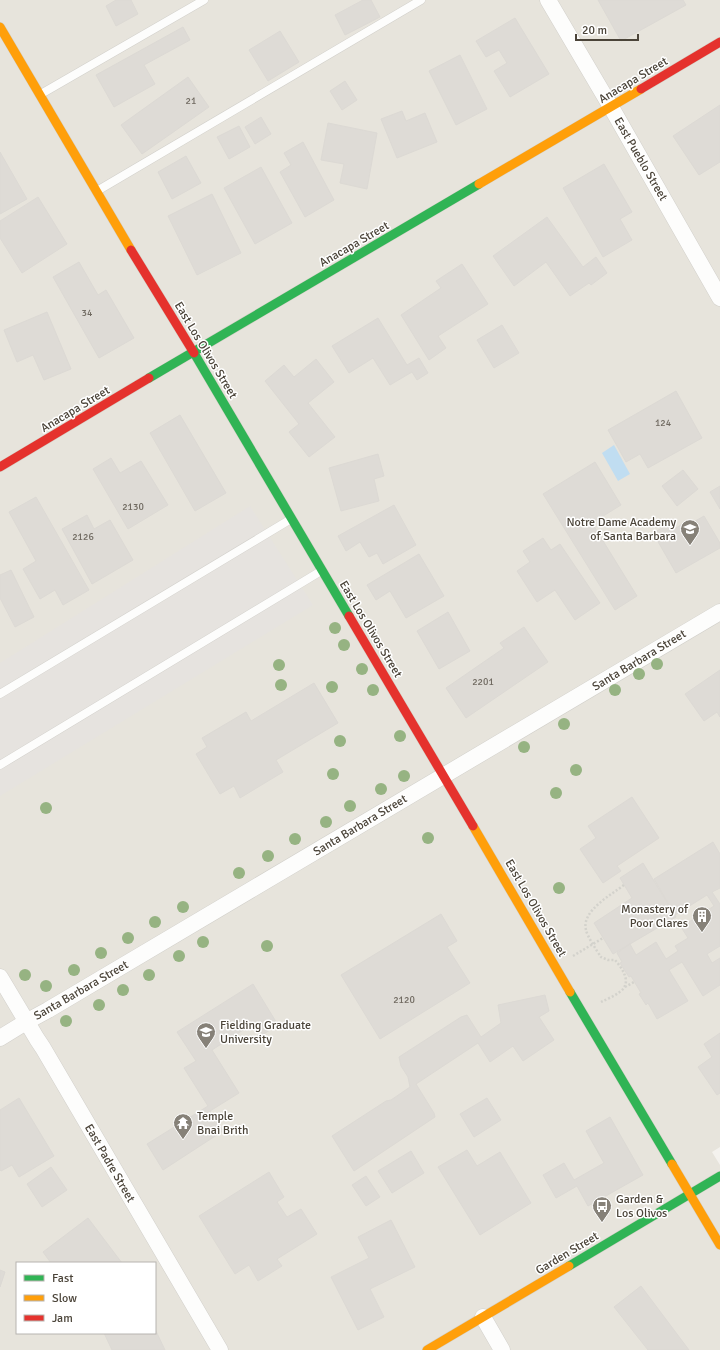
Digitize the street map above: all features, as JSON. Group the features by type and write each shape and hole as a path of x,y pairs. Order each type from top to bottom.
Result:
{"street":[{"name":"East Pueblo Street","path":"548,0 720,298"},
{"name":"East Los Olivos Street","path":"0,27 96,192 292,518 720,1244"},
{"name":"Anacapa Street","path":"0,468 193,352 720,42"},
{"name":"Santa Barbara Street","path":"0,1038 720,612"},
{"name":"East Padre Street","path":"0,977 220,1350"},
{"name":"Garden Street","path":"427,1350 720,1176"},
{"path":"483,1317 502,1350"}],"lane":[{"path":"40,95 204,0"},
{"path":"96,192 422,0"},
{"path":"0,694 292,518"},
{"path":"0,765 322,570"}],"path":[{"path":"624,885 597,905 589,914 586,922 586,930 601,957 608,960 615,960 622,967 626,977 624,987"},
{"path":"556,966 603,938"},
{"path":"583,1013 634,982"}],"shaded area":[{"path":"0,0 720,0 720,1147 712,1152 720,1165 720,1350 0,1350"},
{"path":"250,506 313,605 0,796 0,663"}],"water":[{"path":"614,445 630,474 618,481 602,453"}],"building":[{"path":"116,0 131,0 138,14 116,26 106,6"},
{"path":"363,0 371,0 380,17 345,35 335,15"},
{"path":"598,0 683,0 686,5 621,41"},
{"path":"515,18 549,74 510,97 494,71 507,63 499,50 486,57 476,41"},
{"path":"183,27 190,40 144,65 155,84 114,107 96,75"},
{"path":"280,31 299,62 268,81 249,50"},
{"path":"460,55 487,109 456,125 429,71"},
{"path":"188,77 209,107 142,154 121,125"},
{"path":"345,81 357,100 342,110 330,91"},
{"path":"720,105 720,162 699,175 673,136"},
{"path":"402,111 406,121 425,113 437,142 397,158 381,119"},
{"path":"261,117 271,134 255,144 245,127"},
{"path":"328,123 377,133 367,189 340,183 344,164 321,160"},
{"path":"239,126 250,147 229,159 217,137"},
{"path":"303,142 334,200 305,217 280,172 291,165 284,153"},
{"path":"0,152 27,199 0,214"},
{"path":"186,156 201,183 172,199 158,172"},
{"path":"604,164 632,212 620,219 632,240 603,257 563,188"},
{"path":"261,167 292,223 255,244 224,188"},
{"path":"212,194 241,253 197,275 168,216"},
{"path":"38,197 67,244 22,273 0,238 0,221"},
{"path":"547,217 583,267 596,257 607,273 591,285 589,283 570,296 546,262 514,286 493,256"},
{"path":"79,262 98,295 106,290 134,338 99,358 53,277"},
{"path":"462,264 488,304 438,336 446,348 429,360 401,315 441,288 436,281"},
{"path":"47,312 71,369 44,380 33,355 17,362 4,330"},
{"path":"378,318 407,365 419,358 428,373 417,380 412,372 390,385 373,358 349,373 332,346"},
{"path":"502,325 519,353 494,368 477,340"},
{"path":"316,359 334,382 308,403 335,437 309,457 289,432 299,424 265,381 284,365 294,377"},
{"path":"676,391 702,438 648,468 640,454 626,462 608,430"},
{"path":"180,415 226,493 195,511 150,433"},
{"path":"378,454 384,476 374,479 379,501 341,511 329,468"},
{"path":"111,458 120,473 141,461 168,505 128,529 93,469"},
{"path":"595,462 621,505 592,523 637,596 615,610 543,494"},
{"path":"683,470 698,489 677,506 662,486"},
{"path":"720,486 720,509 710,492"},
{"path":"36,497 89,590 63,605 55,590 40,599 23,569 36,561 9,512"},
{"path":"394,505 416,545 383,564 377,553 369,557 360,542 346,551 338,536"},
{"path":"87,515 94,529 110,520 133,560 92,584 62,529"},
{"name":"Notre Dame Academy of Santa Barbara","path":"704,516 720,543 720,548 676,573 653,533 673,522 676,528 681,525 683,528"},
{"path":"543,538 551,550 560,544 600,603 575,620 555,590 537,602 517,571 530,562 523,551"},
{"path":"419,554 444,596 406,618 390,591 376,600 367,585"},
{"path":"11,570 34,617 15,627 0,598 0,575"},
{"path":"448,612 470,651 439,669 417,631"},
{"path":"524,627 548,662 466,718 446,688 504,648 500,643"},
{"path":"720,670 720,717 717,712 704,721 685,694"},
{"path":"314,683 338,723 276,760 283,772 240,798 234,786 220,794 196,754 207,747 202,738 246,712 251,721"},
{"path":"632,797 659,838 617,866 621,871 603,883 580,849 596,838 588,826"},
{"name":"Monastery of Poor Clares","path":"713,842 720,854 720,888 712,892 720,904 720,946 707,954 712,963 720,958 720,985 703,996 682,962 669,970 688,1001 657,1019 648,1003 646,1005 639,994 641,993 631,976 629,977 620,963 622,962 617,953 630,944 636,955 656,942 666,959 678,951 675,946 688,938 681,927 714,906 707,895 675,915 654,879"},
{"path":"643,863 676,917 613,954 594,923 632,898 620,878"},
{"path":"441,914 457,941 447,947 470,983 380,1039 341,975"},
{"path":"253,984 278,1025 262,1035 254,1023 212,1050 239,1093 210,1111 223,1131 163,1170 147,1144 208,1106 184,1068 196,1061 177,1032"},
{"path":"545,995 549,1011 539,1017 554,1040 523,1061 513,1046 490,1062 478,1043 416,1084 435,1117 354,1171 332,1136 410,1087 408,1077 401,1066 399,1057 461,1017 467,1015 481,1037 501,1023 498,1005"},
{"path":"720,1033 720,1093 717,1095 698,1067 712,1057 704,1044"},
{"path":"19,1098 54,1156 19,1177 12,1165 1,1171 0,1170 0,1110"},
{"path":"487,1098 501,1120 474,1137 460,1114"},
{"path":"610,1117 643,1175 588,1206 577,1186 556,1198 543,1175 564,1163 574,1180 604,1163 586,1131"},
{"path":"467,1150 477,1166 500,1152 531,1203 480,1235 438,1167"},
{"path":"411,1151 424,1173 392,1193 378,1171"},
{"path":"51,1167 67,1190 42,1207 27,1184"},
{"path":"269,1172 284,1197 277,1202 287,1217 301,1209 317,1234 277,1259 282,1266 258,1281 249,1265 235,1274 199,1216"},
{"path":"366,1176 380,1197 366,1206 352,1185"},
{"path":"88,1218 121,1262 50,1262 43,1252"},
{"path":"391,1220 415,1267 370,1289 384,1317 358,1330 331,1277 369,1258 358,1237"},
{"path":"0,1270 5,1272 0,1287"},
{"path":"641,1286 689,1350 648,1350 614,1307"},
{"path":"156,1331 165,1350 112,1350 104,1334 156,1334"}],"traffic: fast":[{"path":"149,378 479,184"},
{"path":"194,353 349,616"},
{"path":"570,992 672,1164"},
{"path":"569,1266 720,1176"}],"traffic: slow":[{"path":"0,27 131,250"},
{"path":"479,184 641,89"},
{"path":"473,826 570,992"},
{"path":"672,1164 720,1245"},
{"path":"427,1350 569,1266"}],"traffic: jam":[{"path":"641,89 720,42"},
{"path":"131,250 194,353"},
{"path":"0,467 149,378"},
{"path":"349,616 473,826"}],"place":[{"name":"Notre Dame Academy of Santa Barbara","path":"690,546"},
{"name":"Monastery of Poor Clares","path":"702,933"},
{"name":"Fielding Graduate University","path":"206,1049"},
{"name":"Temple Bnai Brith","path":"183,1140"},
{"name":"Garden & Los Olivos","path":"602,1223"}]}
